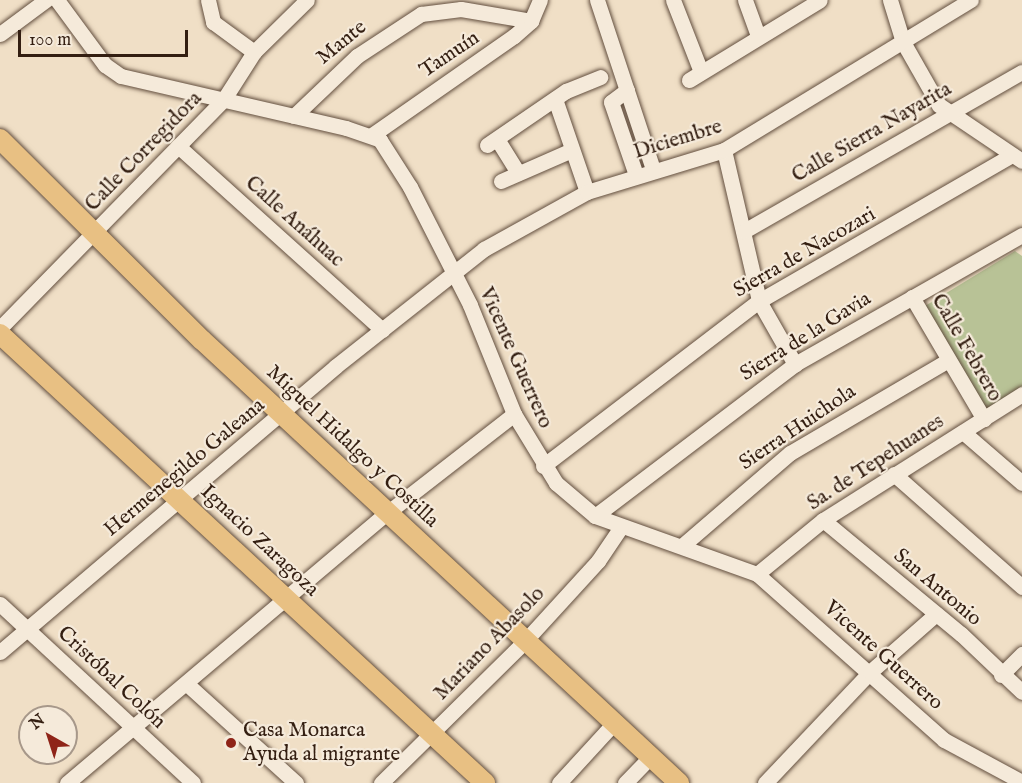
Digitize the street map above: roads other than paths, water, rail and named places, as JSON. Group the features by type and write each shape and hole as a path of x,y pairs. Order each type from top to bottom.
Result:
{"main road":[{"name":"Miguel Hidalgo y Costilla","path":"0,139 94,234 282,414 524,642 679,783"},
{"name":"Ignacio Zaragoza","path":"0,334 485,783"}],"street":[{"path":"0,34 46,0"},
{"path":"57,0 113,72 372,135"},
{"path":"208,0 213,22 254,52"},
{"name":"Calle Corregidora","path":"0,328 224,99 254,52 307,0"},
{"name":"Tamuín","path":"372,135 476,64 531,21 540,0"},
{"path":"597,0 653,170"},
{"path":"673,0 695,76 817,1"},
{"path":"745,0 758,36"},
{"path":"890,0 903,42 931,94 949,113 1017,158"},
{"name":"Diciembre","path":"453,272 484,249 587,192 636,175 724,150 971,0"},
{"name":"Mante","path":"294,116 357,56 421,14 461,9 531,21"},
{"name":"Calle Sierra Nayarita","path":"744,231 1022,73"},
{"path":"518,173 492,142 555,102 566,92 600,77"},
{"path":"627,90 611,102 636,175"},
{"path":"555,102 587,192"},
{"name":"Vicente Guerrero","path":"372,135 388,149 399,167 453,272 514,414 543,466 556,483 596,516 621,528 683,545 757,574 944,740 1022,782"},
{"name":"Calle Anáhuac","path":"178,146 382,330"},
{"path":"501,181 572,150"},
{"path":"724,150 759,301 795,364"},
{"name":"Sierra de Nacozari","path":"543,466 759,301 1017,158"},
{"name":"Sierra de la Gavia","path":"596,516 795,364 912,297 1019,240"},
{"name":"Hermenegildo Galeana","path":"0,652 453,272"},
{"name":"Calle Febrero","path":"912,297 947,361 984,419"},
{"name":"Sierra Huichola","path":"683,545 790,453 947,361"},
{"name":"Sa. de Tepehuanes","path":"757,574 823,520 1022,394"},
{"path":"67,783 188,685 285,598 387,513 514,414"},
{"path":"963,432 1022,483"},
{"path":"894,474 1022,587"},
{"name":"San Antonio","path":"823,520 936,614 1022,692"},
{"name":"Mariano Abasolo","path":"381,783 524,642 598,561 621,528"},
{"name":"Cristóbal Colón","path":"0,604 193,783"},
{"path":"765,783 870,672 936,614"},
{"path":"1001,675 1022,654"},
{"path":"188,685 296,783"},
{"path":"559,783 614,723"},
{"path":"625,783 650,757"}],"place":[{"name":"Casa Monarca Ayuda al migrante","path":"231,743"}]}
